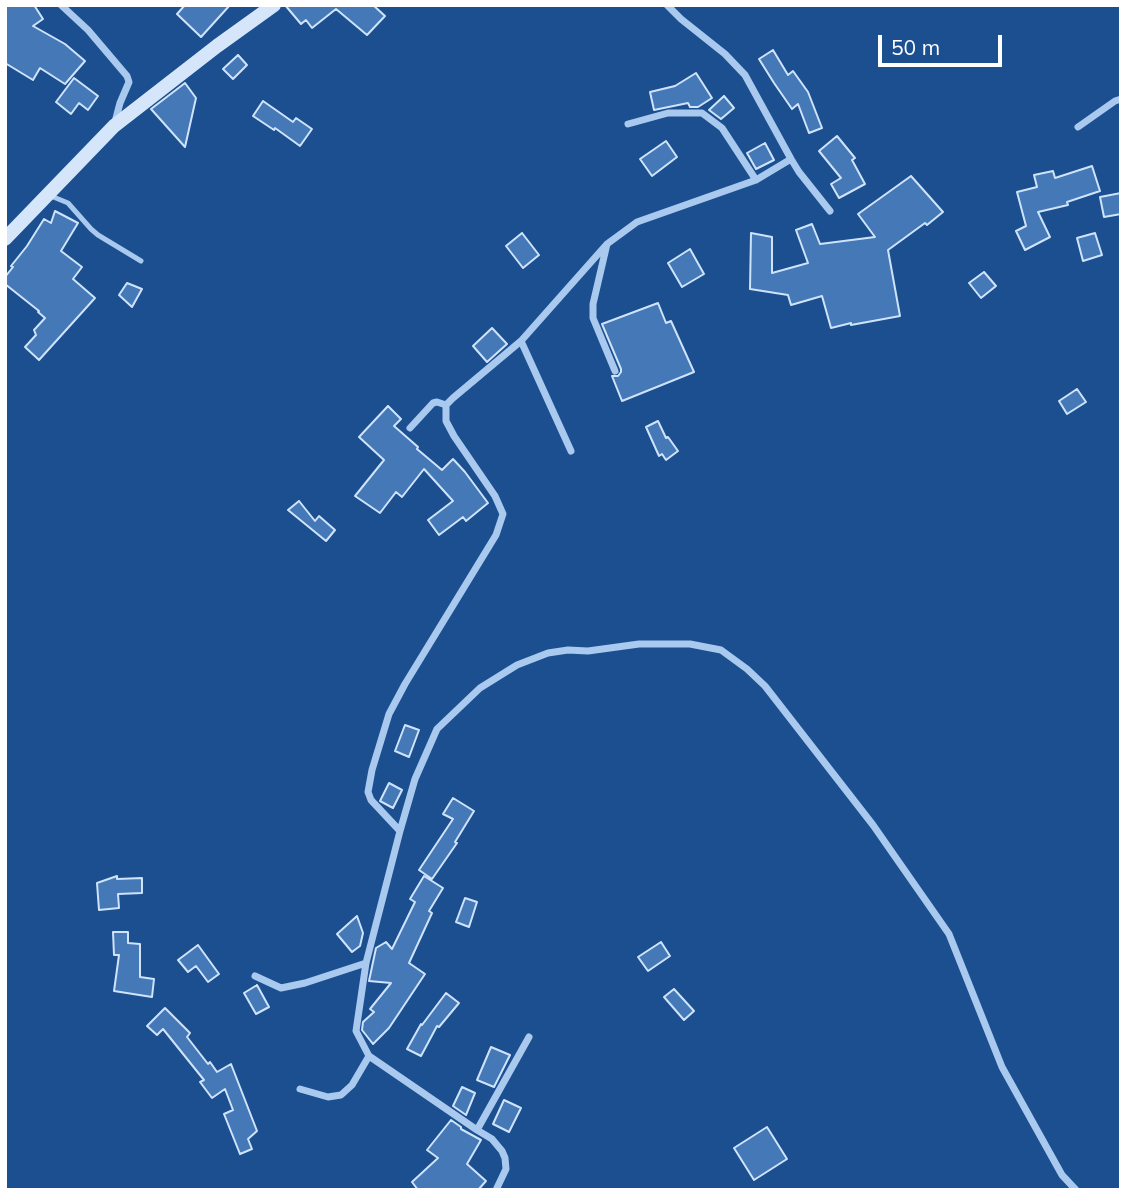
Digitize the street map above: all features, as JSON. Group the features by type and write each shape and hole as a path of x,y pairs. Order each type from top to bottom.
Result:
{"street":[{"path":"61,5 88,30 127,76 129,82 114,127"},
{"path":"5,239 114,127 274,5"},
{"path":"667,5 725,54 745,75 799,172 830,211"},
{"path":"1078,127 1121,99"},
{"path":"628,124 668,113 702,113 722,128 756,180"},
{"path":"400,831 371,800 368,792 372,769 386,725 405,684 496,535 503,514 495,495 446,421 446,405 521,341 607,244 637,222 756,180 791,159"},
{"path":"607,244 593,304 593,318 615,371"},
{"path":"521,341 571,451"},
{"path":"410,428 433,403 446,405"},
{"path":"496,1190 506,1169 500,1146 369,1056 356,1031 366,963 415,779 437,729 480,688 517,665 548,653 568,650 588,651 639,644 690,644 721,650 765,686 873,825 949,934 1002,1067 1062,1175 1076,1190"},
{"path":"255,976 281,988 366,963"},
{"path":"477,1130 529,1037"},
{"path":"300,1089 328,1097 341,1095 352,1085 369,1056"}],"lane":[{"path":"48,195 68,203 98,235 141,261"}],"building":[{"path":"5,5 34,5 43,19 33,26 65,44 85,61 65,84 40,68 33,80 5,63"},
{"path":"185,5 230,5 201,37 177,14"},
{"path":"285,5 373,5 385,16 367,35 336,9 312,28 306,20 301,24"},
{"path":"773,50 788,75 793,71 808,92 822,128 809,133 798,104 792,109 774,83 759,59"},
{"path":"238,55 247,65 233,79 223,69"},
{"path":"696,73 712,98 698,107 690,107 688,103 654,110 650,92 675,86"},
{"path":"74,78 98,96 88,110 79,103 71,114 56,102"},
{"path":"185,83 196,98 185,147 151,109"},
{"path":"724,96 734,108 721,119 709,110"},
{"path":"263,101 293,122 296,118 312,129 300,146 253,116"},
{"path":"837,136 855,158 852,160 865,184 839,198 831,184 841,178 819,151"},
{"path":"666,141 677,157 652,176 640,159"},
{"path":"765,143 774,160 756,169 747,153"},
{"path":"1092,166 1100,191 1067,202 1068,205 1038,212 1050,237 1025,250 1016,231 1026,226 1017,192 1037,187 1034,175 1053,171 1055,178"},
{"path":"911,176 943,212 888,250 900,316 831,328 822,296 791,305 788,295 750,289 751,233 772,237 772,273 808,263 796,230 812,224 820,244 875,237 858,214"},
{"path":"1121,193 1121,214 1104,217 1100,197"},
{"path":"55,211 78,223 61,251 82,267 73,279 95,298 39,360 25,347 36,335 34,330 45,318 5,284 5,277 44,219 51,223"},
{"path":"522,233 539,255 523,268 506,246"},
{"path":"1095,233 1102,255 1083,261 1077,238"},
{"path":"690,249 704,274 682,287 668,263"},
{"path":"984,272 996,286 981,298 969,283"},
{"path":"127,283 142,289 132,307 119,295"},
{"path":"658,303 666,323 671,321 694,372 622,401 612,376 618,376 621,369 602,324"},
{"path":"492,328 507,344 487,362 473,346"},
{"path":"1077,389 1086,402 1067,414 1059,401"},
{"path":"388,406 401,419 394,426 418,447 417,449 442,470 453,459 488,503 466,521 463,517 439,535 428,520 453,501 424,469 402,497 396,492 380,513 355,496 384,460 359,437"},
{"path":"658,421 666,438 668,437 678,451 666,460 662,454 659,456 646,427"},
{"path":"299,501 315,521 319,516 335,530 326,541 288,510"},
{"path":"405,725 419,730 409,757 395,751"},
{"path":"389,783 402,790 393,808 380,801"},
{"path":"453,798 474,811 455,842 457,843 432,879 419,870 453,819 443,814"},
{"path":"117,876 117,879 142,878 142,893 118,894 119,908 99,910 97,883"},
{"path":"424,876 443,888 429,911 432,913 409,963 425,974 389,1028 373,1044 362,1030 363,1022 374,1012 370,1009 391,983 369,981 376,948 386,942 392,949 415,902 410,899"},
{"path":"465,898 477,902 469,927 456,922"},
{"path":"357,916 363,933 360,946 352,952 337,934"},
{"path":"113,932 128,932 128,943 140,944 140,977 154,979 152,997 114,991 119,955 114,955"},
{"path":"661,942 670,956 648,971 638,957"},
{"path":"198,945 219,974 208,982 196,966 188,972 178,960"},
{"path":"257,985 269,1007 256,1014 244,993"},
{"path":"674,989 694,1011 684,1020 664,997"},
{"path":"446,993 459,1003 439,1027 437,1026 421,1056 407,1049 421,1024"},
{"path":"165,1008 190,1033 187,1037 217,1072 231,1064 257,1131 248,1139 252,1149 240,1154 224,1114 233,1110 225,1089 212,1098 200,1082 204,1080 163,1029 157,1035 147,1026"},
{"path":"491,1047 510,1055 494,1087 477,1080"},
{"path":"462,1087 475,1093 466,1115 453,1106"},
{"path":"504,1100 521,1108 509,1132 493,1124"},
{"path":"451,1120 481,1140 467,1164 486,1181 478,1190 418,1190 412,1182 438,1158 427,1150"},
{"path":"767,1127 787,1159 754,1180 734,1148"}]}
